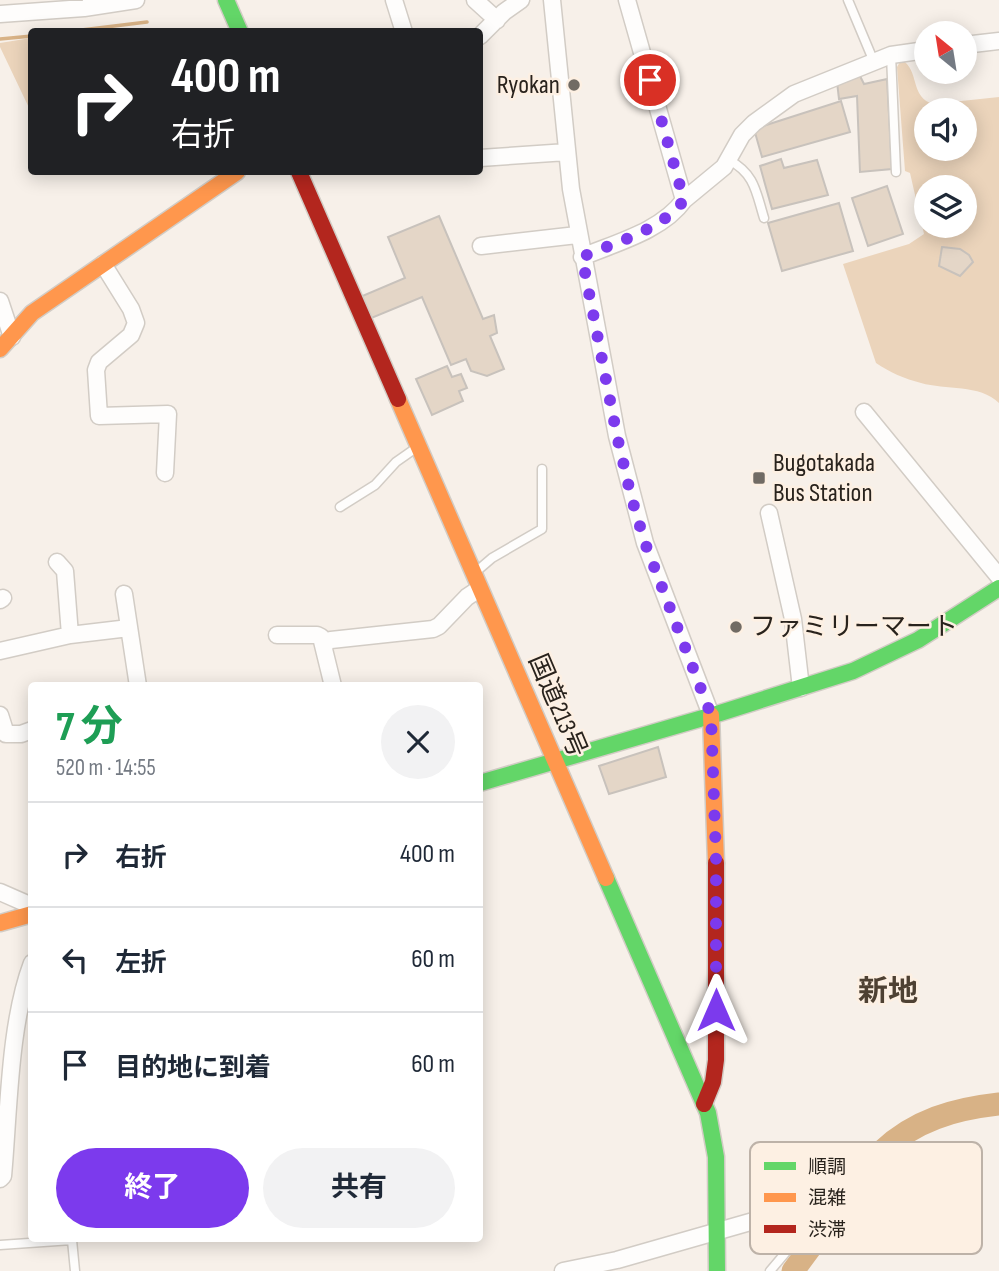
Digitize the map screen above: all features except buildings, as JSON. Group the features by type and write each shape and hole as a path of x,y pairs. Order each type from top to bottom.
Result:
{"main road":[{"path":"226,0 238,28"},
{"path":"0,349 32,313 233,175"},
{"name":"国道213号","path":"300,175 704,1104 715,1146 717,1271"},
{"path":"483,782 801,688 892,654 999,588"},
{"path":"704,1104 713,1082 716,1060 716,858 711,715"},
{"path":"0,923 28,915"}],"street":[{"path":"0,14 84,8 136,0"},
{"path":"394,0 403,28"},
{"path":"475,0 497,20"},
{"path":"483,33 521,0"},
{"path":"552,0 578,235 617,436 645,543 711,715"},
{"path":"627,0 684,200"},
{"path":"977,44 999,41"},
{"path":"582,257 652,226 674,212 684,200 719,173 748,129 786,100 815,84 891,55 914,52"},
{"path":"483,158 567,152"},
{"path":"481,246 578,235"},
{"path":"103,264 131,309 136,323 131,335 99,362 96,370 99,416 168,414 165,473"},
{"path":"0,301 12,337"},
{"path":"864,412 999,577"},
{"path":"769,513 793,619 801,688"},
{"path":"57,562 65,571 69,635"},
{"path":"323,644 331,640 433,629 467,597 476,581"},
{"path":"124,594 137,682"},
{"path":"0,651 69,635 129,628"},
{"path":"276,635 321,637 332,682"},
{"path":"0,715 6,734 28,731"},
{"path":"0,892 28,904"},
{"path":"0,1179 3,1176 23,990 28,975"},
{"path":"563,1271 617,1260 750,1222"}],"lane":[{"path":"848,0 874,62"},
{"path":"891,55 896,172"},
{"path":"729,160 742,167 752,179 764,218"},
{"path":"340,507 375,485 396,462 418,447"},
{"path":"476,581 492,558 542,529 542,469"},
{"path":"0,1245 43,1242"},
{"path":"72,1242 75,1271"},
{"path":"770,1271 784,1254"}],"shaded area":[{"path":"28,39 28,106 0,47 0,43"},
{"path":"900,62 905,62 909,67 914,84 923,98 914,98 914,161 977,161 977,99 999,97 999,403 972,390 930,385 909,379 876,363 843,264 909,244 918,238 977,238 977,175 914,175 914,190 910,173 905,171 897,67"}],"waterway":[{"path":"98,28 147,22"},
{"path":"0,39 28,36"},
{"path":"893,1142 936,1118 966,1109 999,1104"},
{"path":"793,1271 806,1254"}],"traffic: fast":[{"path":"226,0 238,28"},
{"path":"483,782 853,671 918,640 999,588"},
{"path":"606,878 708,1113 716,1157 717,1271"}],"traffic: slow":[{"path":"0,349 32,313 233,175"},
{"path":"398,399 606,878"},
{"path":"711,715 716,863"},
{"path":"0,923 28,915"}],"traffic: jam":[{"path":"300,175 398,399"},
{"path":"704,1104 713,1082 716,1060 716,863"}],"place":[{"name":"Ryokan","path":"574,85"},
{"name":"Bugotakada Bus Station","path":"759,478"},
{"name":"ファミリーマート","path":"736,627"}],"district":[{"name":"新地","path":"888,992"}],"route":[{"path":"650,80 684,200 674,212 652,226 582,257 631,496 645,543 711,715 716,858 716,1010"}]}
